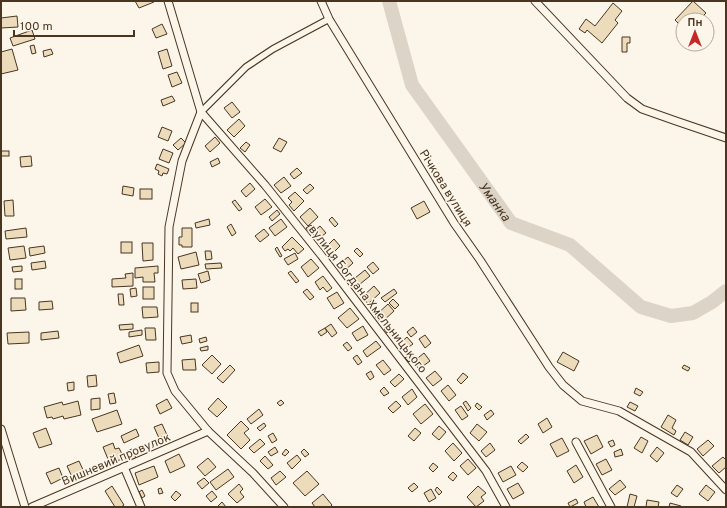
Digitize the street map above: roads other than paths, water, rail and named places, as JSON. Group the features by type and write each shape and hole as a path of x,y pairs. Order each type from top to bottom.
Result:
{"street":[{"path":"168,1 202,112"},
{"name":"Річкова вулиця","path":"321,1 329,19 454,223 480,260 549,367 563,384 582,401 619,412 691,452 726,490"},
{"path":"535,1 627,98 642,109 726,138"},
{"path":"284,507 253,472 208,431 175,390 167,372 169,226 182,161 202,112 246,67 273,49 329,19"},
{"name":"вулиця Богдана Хмельницького","path":"202,112 264,184 321,254 486,470 506,507"},
{"path":"1,430 24,507"},
{"name":"Вишневий провулок","path":"32,507 208,431"},
{"path":"576,442 611,507"},
{"path":"124,467 141,507"}],"waterway":[{"name":"Уманка","path":"389,1 412,85 511,223 570,245 641,307 671,316 693,313 712,302 726,291"}]}
